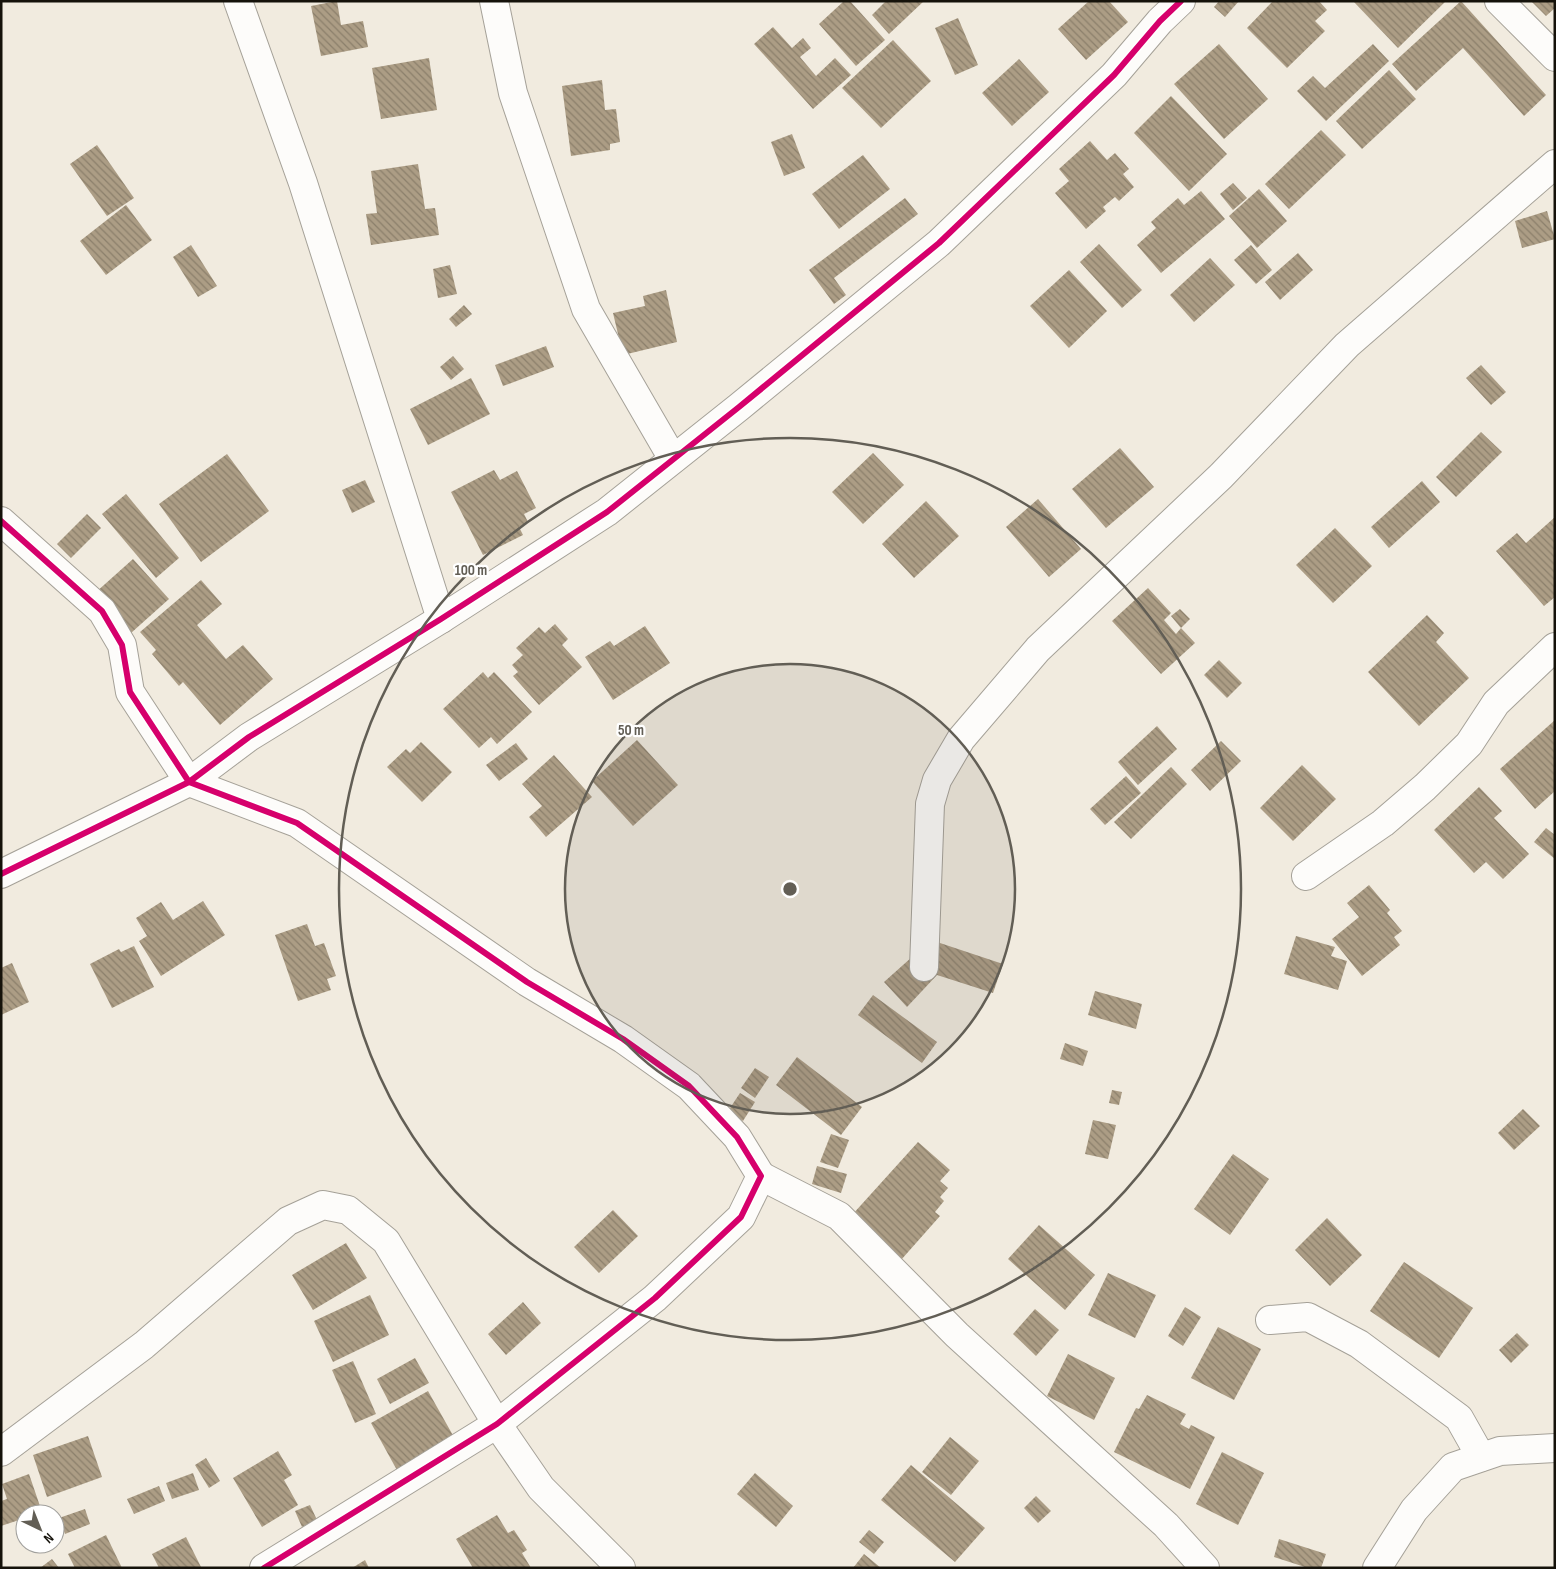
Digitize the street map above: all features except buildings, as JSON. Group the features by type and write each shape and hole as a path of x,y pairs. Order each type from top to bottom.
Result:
{"street":[{"path":"238,1 303,183 441,619"},
{"path":"494,1 513,93 586,309 673,459"},
{"path":"1,874 189,782 249,737 441,619 606,512 938,243 1114,75 1160,21 1182,1"},
{"path":"1500,1 1555,57"},
{"path":"924,967 930,804 937,780 961,739 1038,649 1221,476 1347,345 1555,164"},
{"path":"1,521 102,610 122,646 130,692 189,782 297,823 527,982 623,1039 688,1086 736,1137 760,1176 839,1216 957,1334 1166,1524 1205,1568"},
{"path":"1306,876 1383,823 1425,787 1469,744 1496,703 1555,647"},
{"path":"264,1568 498,1424 655,1298 734,1224 741,1217 760,1176"},
{"path":"1,1452 144,1345 288,1221 323,1205 348,1210 386,1241 498,1424 541,1488 621,1568"},
{"path":"1270,1320 1308,1317 1359,1344 1459,1418 1481,1457"},
{"path":"1378,1568 1414,1510 1454,1467 1500,1451 1555,1448"}],"cycle path":[{"path":"1,874 189,782 249,737 441,619 607,512 739,407 939,243 1114,75 1160,21 1181,1"},
{"path":"1,521 102,611 122,645 130,692 189,782 297,823 527,982 623,1039 689,1086 737,1137 761,1176 741,1217 655,1298 497,1424 264,1568"}]}
